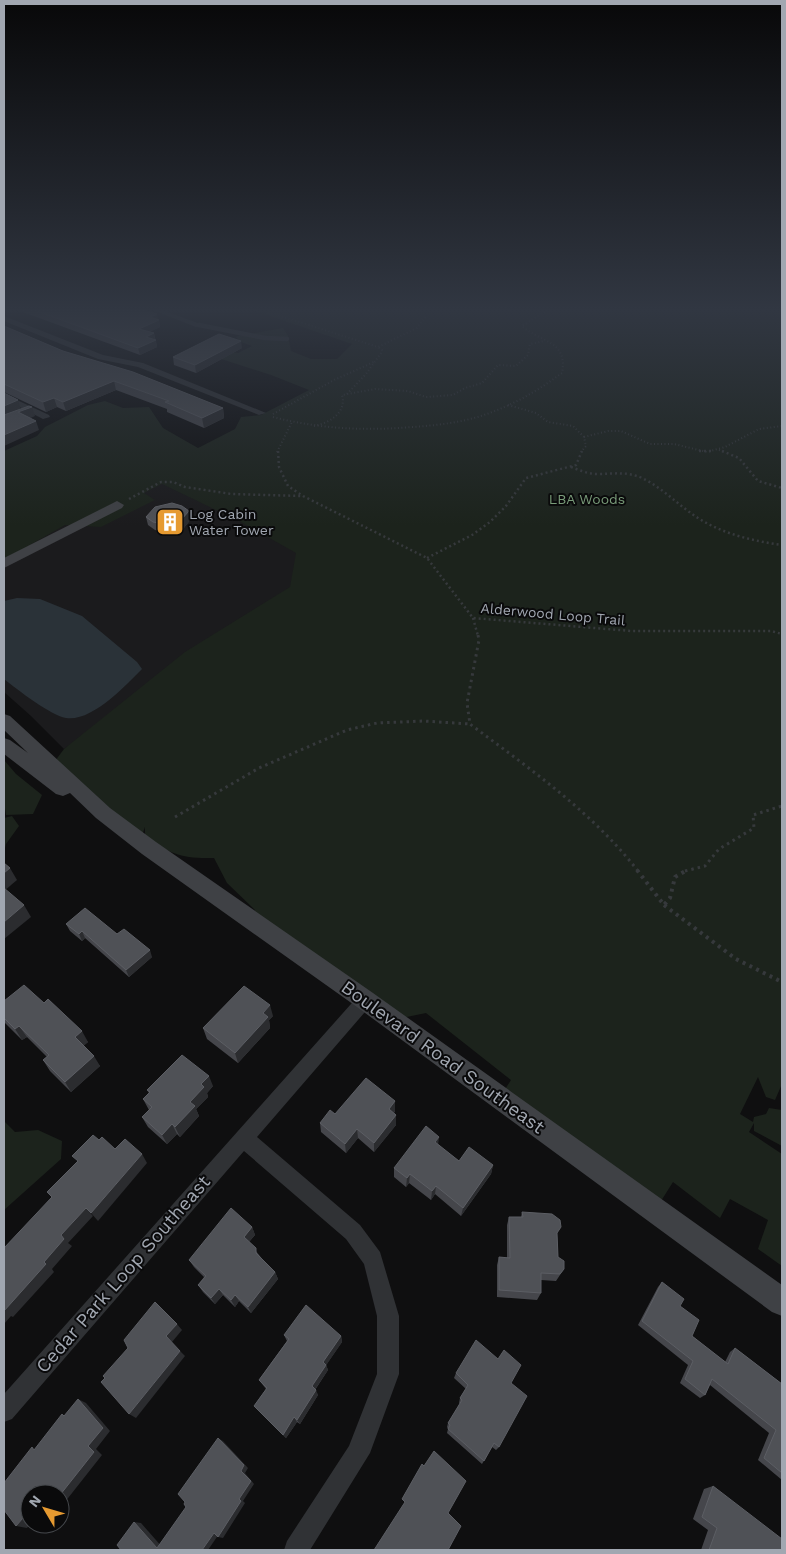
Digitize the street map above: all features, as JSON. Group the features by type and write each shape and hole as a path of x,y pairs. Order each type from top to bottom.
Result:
{"street":[{"path":"179,381 262,413"},
{"path":"4,396 46,417"},
{"path":"18,416 32,410"},
{"path":"4,564 118,505"},
{"name":"Boulevard Road Southeast","path":"4,720 103,813 149,848 365,1000 782,1302"},
{"name":"Boulevard Road Southeast","path":"4,745 61,788 103,813"},
{"name":"Cedar Park Loop Southeast","path":"4,1411 365,1000"},
{"path":"243,1138 353,1232 373,1259 388,1316 388,1374 358,1453 296,1550"}],"path":[{"path":"262,413 274,414 333,381"},
{"path":"347,394 360,381"},
{"path":"304,425 326,424 333,420 334,416 344,406 342,395 375,389 408,392 426,396 452,395 484,381"},
{"path":"262,413 304,425 354,431 433,425 482,416 508,405 552,381"},
{"path":"427,558 441,549 462,541 502,512 514,499 526,478 576,465 579,455 586,446 584,437 572,426 548,422 536,413 508,405"},
{"name":"Alderwood Loop Trail","path":"292,422 278,448 277,455 279,467 288,486 302,496 427,558 473,618 631,631 771,631 782,634"},
{"path":"584,437 601,432 620,430 644,442 658,446 676,445 699,452 719,450 754,429 771,425 782,426"},
{"path":"719,450 739,458 758,481 782,488"},
{"path":"570,467 595,474 613,470 634,475 671,496 700,520 755,541 782,545"},
{"path":"118,505 161,482 173,482 185,488 231,494 302,496"},
{"path":"470,724 467,703 480,640 473,618"},
{"path":"176,818 259,768 347,730 377,723 424,721 470,724 562,793 622,852 664,904 736,959 782,982"},
{"path":"664,904 670,898 675,877 689,869 705,866 708,857 728,844 733,838 754,828 753,816 759,811 774,810 782,806"}],"shaded area":[{"path":"151,474 335,561 64,749 4,692 4,553"},
{"path":"17,598 40,599 82,616 137,662 142,669 97,709 76,718 59,716 34,702 4,679 4,601"}],"green space":[{"name":"LBA Woods","path":"285,381 782,381 782,1084 775,1100 766,1097 758,1077 740,1114 753,1122 754,1117 766,1114 769,1108 782,1110 782,1146 754,1131 754,1123 749,1132 782,1154 782,1266 758,1249 768,1220 730,1199 720,1218 673,1182 656,1209 500,1097 511,1080 426,1013 392,1020 255,922 255,910 227,883 214,858 193,858 169,851 145,836 145,827 140,841 52,765 64,749 185,652 290,587 296,553 241,522 162,484 144,493 155,500 101,527 65,525 4,558 4,451 37,436 45,427 88,405 105,401 123,408 149,407 163,428 198,448 235,429 241,417 261,415 309,390"},
{"path":"4,760 16,774 42,795 33,814 6,815 4,802"},
{"path":"12,816 19,826 6,844 4,852 4,818"},
{"path":"4,1121 15,1132 38,1130 62,1141 61,1159 4,1210"}],"building":[{"path":"4,381 154,381 223,408 202,418 165,402 169,401 114,381 63,402 54,398 43,402 4,384"},
{"path":"4,393 18,400 4,406"},
{"path":"29,406 32,407 18,412 36,421 4,435 4,415"},
{"path":"172,503 182,506 189,511 181,520 164,524 153,522 146,517 155,507"},
{"path":"4,863 10,868 4,873"},
{"path":"4,888 24,905 4,922"},
{"path":"85,908 117,934 124,929 150,950 126,970 82,931 79,934 66,924"},
{"path":"24,985 44,1003 48,999 82,1031 75,1037 94,1056 65,1082 43,1060 49,1055 19,1026 15,1029 4,1018 4,1001"},
{"path":"244,986 270,1005 263,1013 268,1017 235,1053 203,1028"},
{"path":"182,1055 209,1076 201,1084 204,1087 190,1102 195,1106 175,1127 172,1124 162,1135 142,1117 152,1107 143,1099 150,1092 147,1090"},
{"path":"366,1078 395,1101 389,1109 396,1115 374,1143 357,1129 345,1144 320,1123 330,1110 335,1114"},
{"path":"426,1126 439,1137 435,1142 459,1161 469,1147 493,1165 463,1208 436,1186 432,1191 410,1174 407,1178 394,1168"},
{"path":"93,1135 99,1140 102,1137 115,1149 125,1139 142,1154 91,1213 86,1208 61,1235 64,1239 44,1262 46,1264 4,1311 4,1248 52,1197 47,1192 78,1161 72,1156"},
{"path":"231,1208 252,1227 244,1237 256,1248 256,1253 275,1272 248,1307 235,1295 231,1300 219,1289 211,1298 198,1285 206,1276 189,1260"},
{"path":"522,1212 552,1214 560,1220 561,1227 557,1233 558,1257 564,1261 564,1269 560,1274 541,1273 541,1293 499,1290 499,1257 510,1258 509,1217 523,1217"},
{"path":"662,1282 684,1299 680,1306 699,1320 692,1336 728,1364 735,1348 782,1384 782,1473 764,1458 776,1430 712,1379 705,1395 685,1379 693,1361 642,1321"},
{"path":"155,1302 177,1324 166,1336 180,1351 129,1414 101,1382 105,1378 103,1376 128,1348 124,1340"},
{"path":"306,1305 341,1336 323,1362 326,1365 312,1386 316,1390 297,1420 294,1417 283,1435 254,1406 267,1388 259,1380 289,1339 284,1335"},
{"path":"476,1340 498,1359 504,1350 521,1365 511,1383 527,1396 499,1447 494,1443 484,1461 448,1429 450,1425 448,1423 462,1400 460,1398 468,1385 456,1373"},
{"path":"78,1399 103,1428 88,1446 94,1452 69,1484 20,1484 20,1521 16,1526 4,1510 4,1483 32,1447 34,1450 62,1414 64,1416"},
{"path":"218,1438 244,1465 241,1471 251,1481 239,1499 241,1501 218,1537 214,1533 202,1550 121,1550 117,1545 134,1522 157,1548 186,1507 185,1502 178,1494"},
{"path":"434,1451 466,1481 448,1513 461,1526 448,1550 374,1550 405,1502 402,1499 422,1464 424,1466"},
{"path":"713,1486 782,1539 782,1550 709,1550 717,1528 702,1517"}],"place":[{"name":"Log Cabin Water Tower","path":"170,522"}]}
